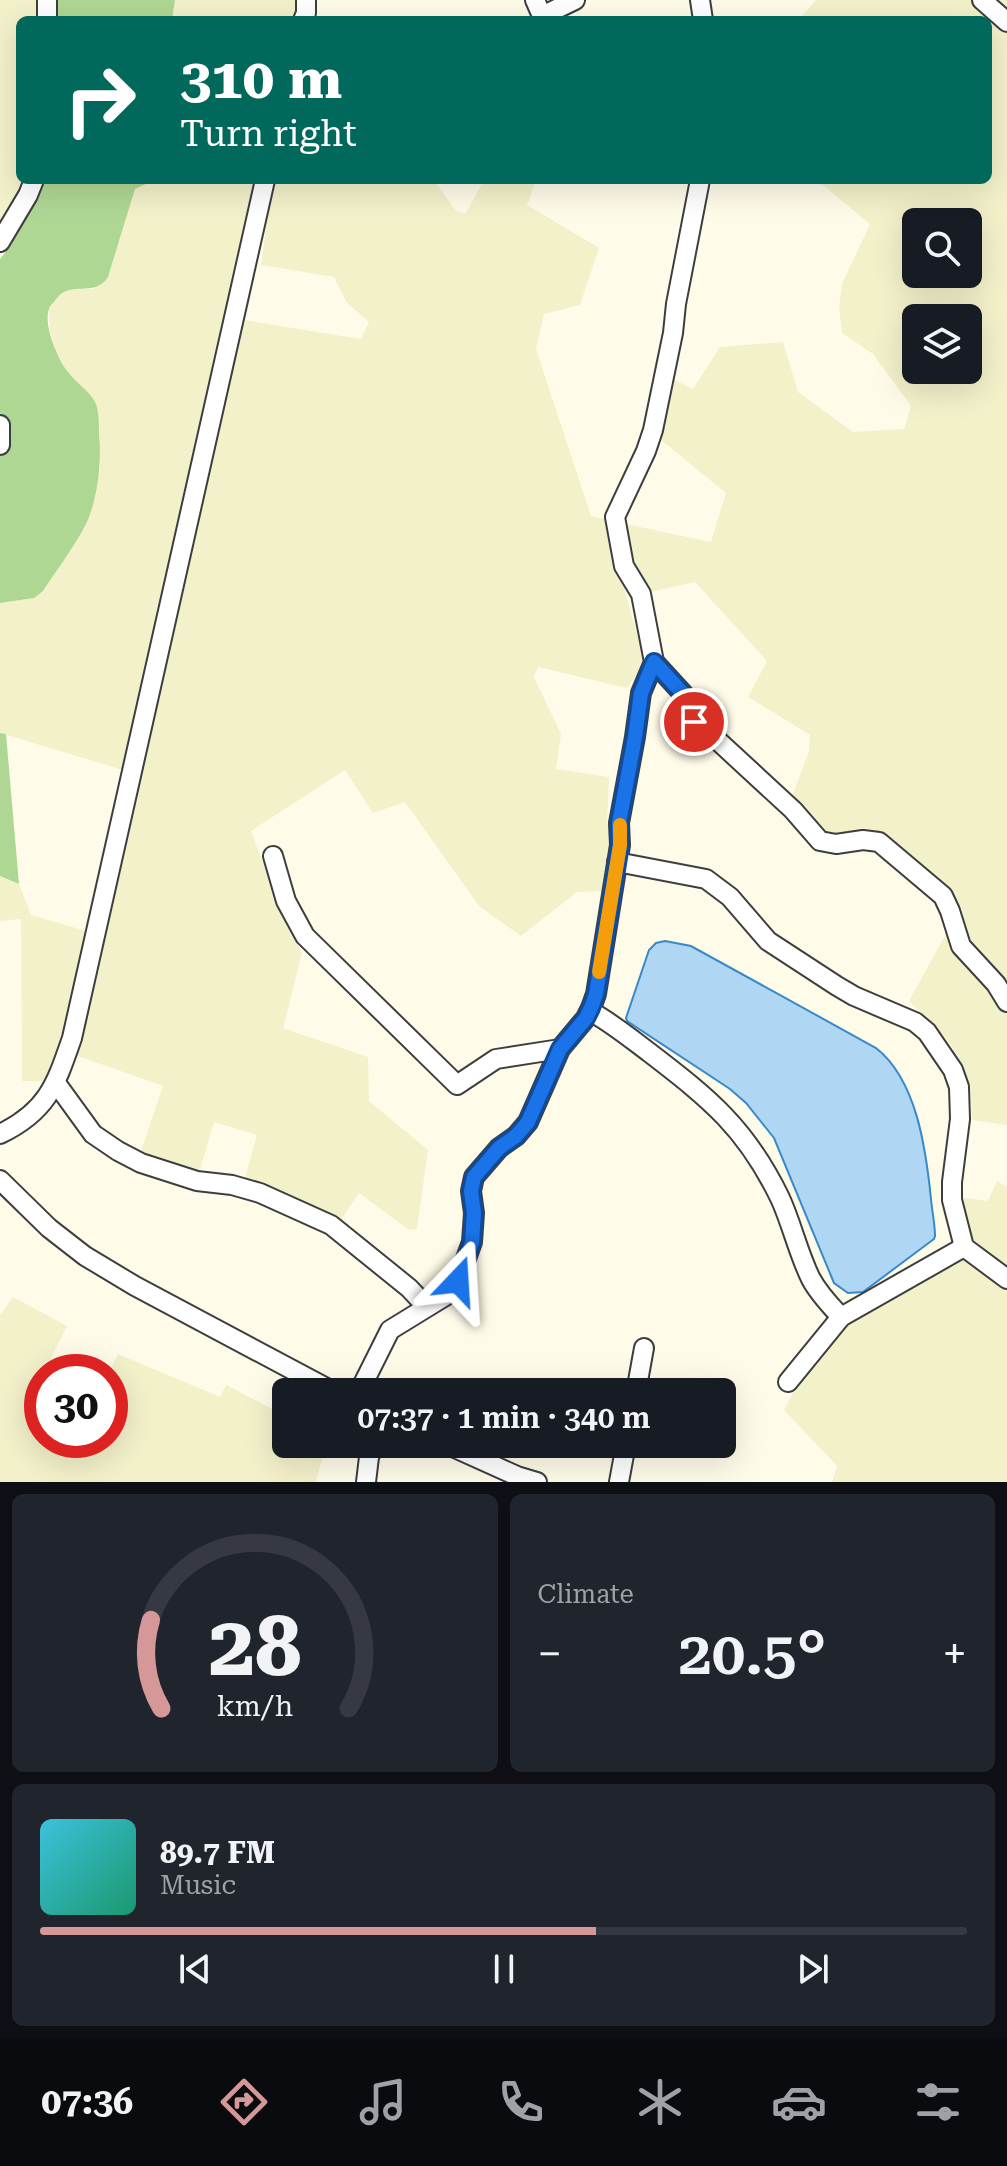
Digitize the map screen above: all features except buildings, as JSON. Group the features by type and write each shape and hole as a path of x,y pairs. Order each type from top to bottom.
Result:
{"street":[{"path":"535,0 542,16 575,0"},
{"path":"982,0 1007,22"},
{"path":"0,242 32,184"},
{"path":"0,1134 32,1113 51,1093 72,1038 264,184"},
{"path":"699,184 653,430 615,517 624,566 641,594 654,662 686,697 698,727 715,738 782,800 820,841 836,844 863,840 879,842 943,896 961,946 996,984 1007,1002"},
{"path":"0,425 0,445"},
{"path":"366,1378 390,1330 451,1291 458,1281 470,1253 474,1224 471,1191 474,1177 499,1148 516,1136 528,1122 560,1049 590,1011 596,994 620,845 619,823 641,693 654,662"},
{"path":"273,856 286,901 305,936 457,1085 496,1059 560,1049"},
{"path":"617,862 706,879 730,897 768,941 854,996 915,1022 927,1032 953,1070 959,1087 960,1119 952,1200 964,1247 1007,1279"},
{"path":"590,1011 609,1021 686,1079 745,1138 781,1201 811,1279 841,1317"},
{"path":"56,1083 93,1134 118,1151 141,1163 197,1181 232,1185 260,1193 331,1225 409,1288 426,1306"},
{"path":"0,1180 49,1228 98,1264 308,1378"},
{"path":"788,1382 841,1317 964,1247"},
{"path":"639,1378 644,1348"},
{"path":"366,1482 369,1458"},
{"path":"477,1458 537,1482"},
{"path":"619,1482 623,1458"}],"shaded area":[{"path":"0,0 40,0 39,16 16,16 16,184 24,184 0,227"},
{"path":"175,0 299,0 295,16 173,16"},
{"path":"816,0 1007,0 1007,1125 972,1120 971,1090 961,1062 947,1039 909,1001 948,930 949,895 871,831 833,839 820,834 792,797 809,751 810,735 748,697 767,661 695,582 646,593 628,559 621,523 711,542 726,493 661,440 675,380 693,389 720,347 783,342 798,392 853,432 904,429 911,406 873,354 842,333 839,307 842,284 870,224 822,184 992,184 992,16 802,16"},
{"path":"144,184 259,184 123,770 0,733 0,603 34,598 43,591 85,528 92,508 100,465 95,402 66,370 56,352 50,331 49,309 61,292 93,289 108,277 135,188"},
{"path":"272,184 437,184 456,211 466,213 482,184 535,184 527,205 599,248 580,305 544,314 536,349 591,516 605,519 645,663 627,688 538,667 534,677 561,734 556,769 609,777 607,823 615,835 605,891 577,892 521,936 479,906 405,802 373,813 345,770 251,831 282,913 302,953 283,1028 368,1057 369,1101 428,1150 417,1229 409,1230 359,1193 341,1220 245,1178 257,1135 214,1122 199,1173 139,1157 163,1086 72,1054 243,320 361,339 369,322 347,303 334,277 261,265"},
{"path":"0,876 19,884 31,915 86,931 59,1049 46,1081 22,1081 21,919 0,921"},
{"path":"997,1181 1007,1187 1007,1482 832,1482 837,1466 784,1410 803,1374 851,1320 971,1245 959,1197 988,1201"},
{"path":"13,1297 67,1326 53,1354 24,1354 24,1458 128,1458 128,1358 220,1397 226,1385 272,1409 272,1458 322,1458 316,1482 0,1482 0,1315"}],"green space":[{"path":"54,0 175,0 173,16 53,16"},
{"path":"39,184 146,184 135,189 108,277 96,287 62,293 50,308 48,316 52,342 64,367 91,395 97,408 99,471 92,509 83,530 43,591 34,598 0,603 0,457 6,435 0,413 0,259 11,245"},
{"path":"0,733 6,734 19,884 0,876"}],"water":[{"path":"665,941 691,946 876,1048 901,1078 922,1138 935,1236 863,1292 848,1293 834,1283 774,1138 746,1103 730,1089 627,1021 649,950 656,943"}],"slow traffic":[{"path":"599,972 620,845 620,825"}],"route":[{"path":"458,1281 472,1242 474,1213 471,1191 474,1177 499,1148 516,1136 528,1122 560,1049 586,1018 596,994 620,845 619,823 641,693 654,662 686,697 694,722"}]}
